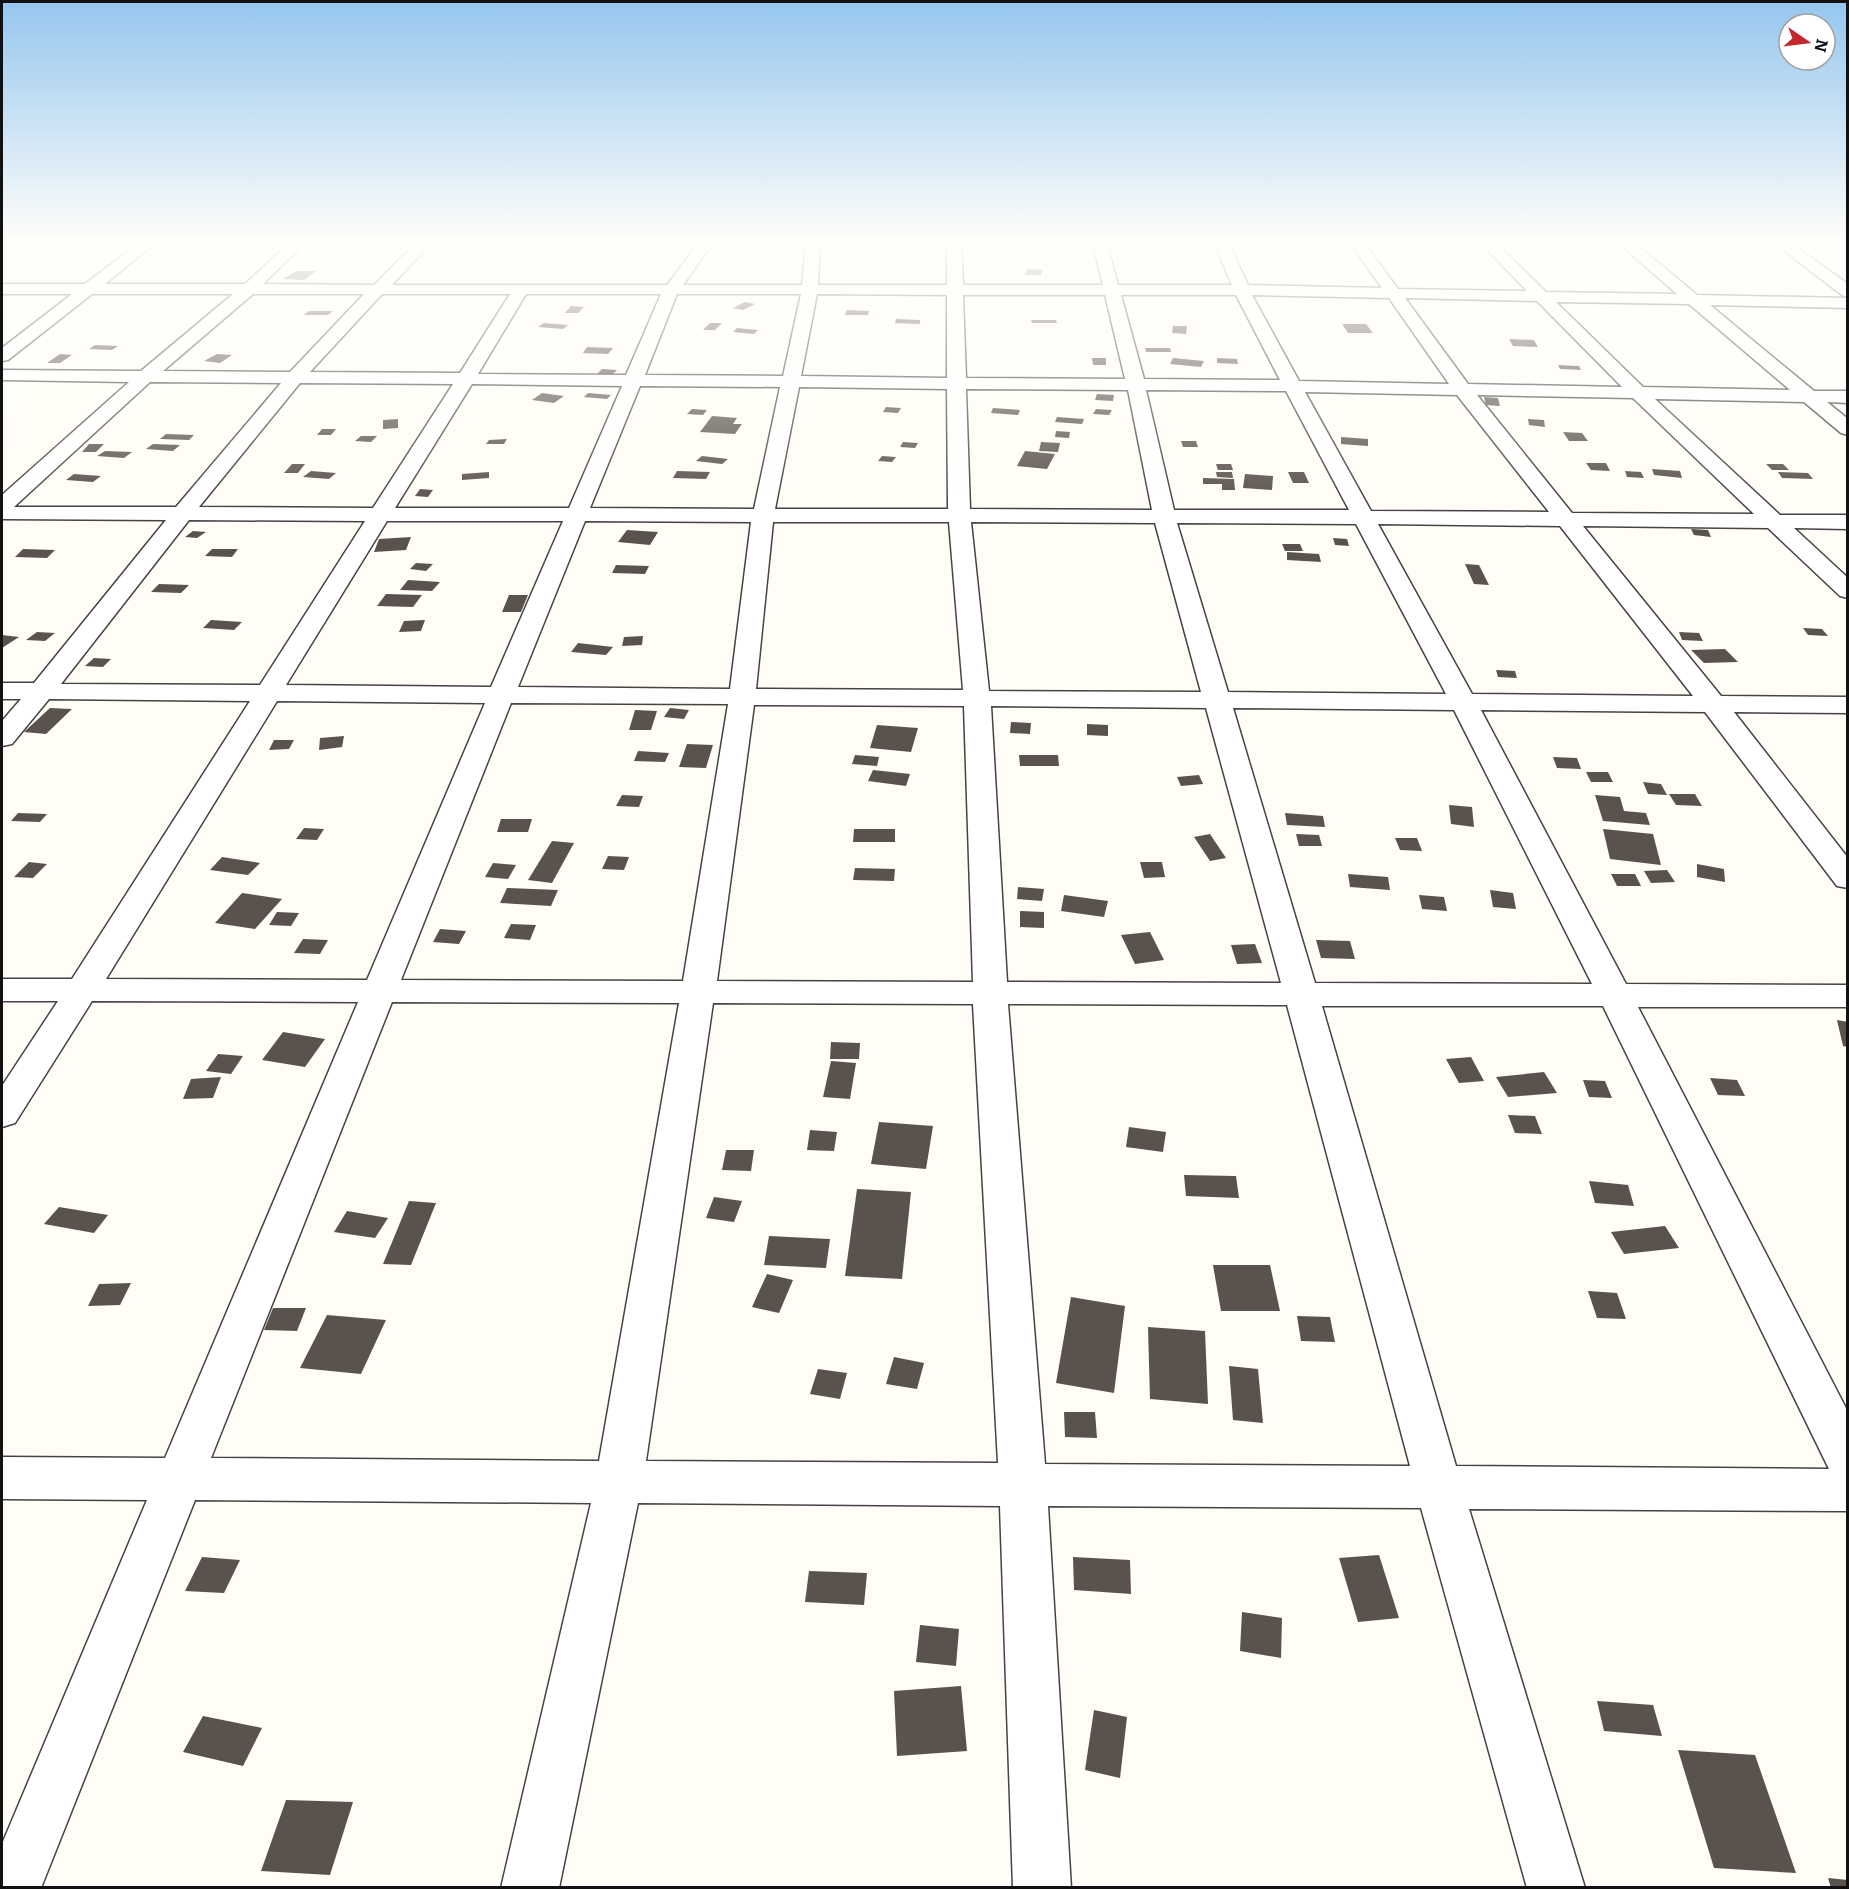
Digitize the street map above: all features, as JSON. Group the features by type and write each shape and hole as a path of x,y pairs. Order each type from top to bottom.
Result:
{"street":[{"path":"2,356 37,328"},
{"path":"2,506 203,328"},
{"path":"2,738 42,692 183,513 295,378 342,328"},
{"path":"2,1114 83,990 498,328"},
{"path":"12,1887 501,695 655,328"},
{"path":"530,1887 619,1482 698,992 742,697 763,515 802,328"},
{"path":"957,328 959,516 976,699 990,993 1023,1485 1042,1887"},
{"path":"1121,328 1136,385 1164,516 1439,1488 1556,1887"},
{"path":"1262,328 1464,703 1615,995 1848,1459"},
{"path":"1418,328 1463,390 1714,705 1848,879"},
{"path":"1572,328 1848,591"},
{"path":"1728,328 1848,429"},
{"path":"2,375 1292,386 1848,397"},
{"path":"2,513 1164,516 1848,522"},
{"path":"2,691 1848,705"},
{"path":"2,990 1848,996"},
{"path":"2,1478 1848,1490"}],"building":[{"path":"737,328 758,330 754,334 733,332"},
{"path":"1173,328 1187,328 1186,334 1172,333"},
{"path":"1345,328 1369,328 1373,333 1348,333"},
{"path":"1509,339 1534,340 1538,347 1513,346"},
{"path":"95,345 118,346 112,350 89,349"},
{"path":"587,347 613,348 608,354 583,353"},
{"path":"1145,348 1170,348 1171,352 1146,352"},
{"path":"60,354 72,355 60,363 47,363"},
{"path":"217,354 232,355 220,363 204,361"},
{"path":"1092,358 1106,358 1106,365 1093,365"},
{"path":"1173,358 1204,361 1201,367 1170,364"},
{"path":"1217,358 1237,359 1238,364 1217,363"},
{"path":"1558,365 1579,366 1581,370 1560,369"},
{"path":"602,369 617,370 612,375 597,374"},
{"path":"542,393 564,396 554,403 532,400"},
{"path":"588,393 611,395 607,399 584,397"},
{"path":"1097,394 1114,395 1113,401 1095,400"},
{"path":"1484,397 1498,398 1500,406 1486,405"},
{"path":"886,407 901,408 898,413 883,412"},
{"path":"993,408 1020,410 1018,415 991,413"},
{"path":"692,409 707,410 703,415 687,414"},
{"path":"1096,409 1112,410 1109,415 1093,414"},
{"path":"712,416 737,418 733,424 742,424 735,434 700,432"},
{"path":"1057,417 1084,419 1082,424 1055,422"},
{"path":"398,419 398,428 383,429 383,420"},
{"path":"1528,419 1544,420 1545,427 1529,425"},
{"path":"322,429 336,429 331,435 317,435"},
{"path":"1056,431 1070,432 1069,438 1055,437"},
{"path":"1563,432 1582,433 1588,441 1569,441"},
{"path":"166,434 194,435 189,440 160,439"},
{"path":"361,436 377,436 371,442 355,441"},
{"path":"1341,437 1368,439 1368,446 1341,444"},
{"path":"507,439 504,444 486,444 489,440"},
{"path":"1181,441 1196,441 1198,447 1183,447"},
{"path":"903,442 918,443 915,448 900,447"},
{"path":"1041,442 1060,443 1058,452 1039,451"},
{"path":"89,444 104,444 96,452 82,452"},
{"path":"153,444 180,445 173,451 146,449"},
{"path":"105,451 132,452 124,458 97,456"},
{"path":"1025,451 1055,454 1047,469 1017,466"},
{"path":"702,456 728,459 722,464 696,461"},
{"path":"882,456 896,457 892,462 878,461"},
{"path":"1586,463 1606,463 1610,471 1591,470"},
{"path":"292,464 305,464 298,473 284,473"},
{"path":"1216,464 1231,464 1233,470 1218,470"},
{"path":"1766,464 1783,464 1789,470 1772,470"},
{"path":"1652,469 1680,471 1682,478 1654,475"},
{"path":"311,471 336,473 329,479 303,477"},
{"path":"677,471 710,472 706,479 673,478"},
{"path":"1625,471 1641,472 1644,478 1627,477"},
{"path":"489,472 489,478 462,480 462,474"},
{"path":"1216,472 1232,472 1233,478 1217,477"},
{"path":"1288,472 1304,472 1309,483 1293,483"},
{"path":"1778,472 1808,473 1813,479 1782,478"},
{"path":"74,474 101,476 93,482 66,480"},
{"path":"1245,474 1273,476 1272,490 1243,488"},
{"path":"1203,478 1234,479 1235,490 1222,490 1222,484 1203,484"},
{"path":"420,489 433,490 428,497 415,496"},
{"path":"1691,529 1708,530 1711,537 1694,535"},
{"path":"627,530 658,532 650,545 618,542"},
{"path":"193,531 206,532 197,538 185,537"},
{"path":"411,537 406,550 374,552 379,539"},
{"path":"1333,538 1347,539 1349,546 1335,545"},
{"path":"1282,544 1300,544 1303,551 1285,551"},
{"path":"23,549 55,550 47,558 15,557"},
{"path":"212,549 238,549 232,557 205,556"},
{"path":"1287,552 1319,554 1321,562 1287,560"},
{"path":"416,563 433,564 426,571 410,569"},
{"path":"1465,564 1479,565 1489,585 1474,584"},
{"path":"616,565 649,566 645,574 612,573"},
{"path":"408,580 440,582 432,591 400,590"},
{"path":"159,584 189,585 181,593 151,592"},
{"path":"386,594 422,595 413,607 377,606"},
{"path":"509,595 528,595 521,612 502,612"},
{"path":"211,620 242,622 234,630 203,628"},
{"path":"425,620 421,631 399,632 404,621"},
{"path":"1803,628 1822,629 1828,636 1808,635"},
{"path":"37,632 55,633 45,641 26,640"},
{"path":"1679,632 1699,633 1703,641 1682,640"},
{"path":"2,635 19,637 2,648"},
{"path":"643,636 642,645 622,646 624,637"},
{"path":"578,643 613,647 606,655 571,652"},
{"path":"1725,649 1738,662 1704,663 1691,650"},
{"path":"94,658 111,659 103,667 85,666"},
{"path":"1496,670 1515,671 1517,678 1498,677"},
{"path":"50,708 72,709 46,734 24,732"},
{"path":"670,708 689,710 684,719 664,717"},
{"path":"635,710 657,711 651,730 629,730"},
{"path":"1011,722 1031,723 1030,734 1010,733"},
{"path":"1087,724 1108,725 1108,736 1087,735"},
{"path":"877,725 918,728 911,752 870,748"},
{"path":"344,736 342,747 319,750 320,738"},
{"path":"274,740 294,740 289,749 269,750"},
{"path":"687,744 713,745 706,768 679,767"},
{"path":"638,751 669,753 665,762 634,761"},
{"path":"855,755 879,757 877,766 852,764"},
{"path":"1019,755 1058,755 1059,766 1020,766"},
{"path":"1553,757 1577,758 1581,769 1557,768"},
{"path":"873,770 910,774 906,786 868,781"},
{"path":"1586,772 1608,772 1613,782 1591,782"},
{"path":"1199,775 1203,784 1181,786 1177,777"},
{"path":"1643,782 1661,784 1667,795 1648,794"},
{"path":"1669,794 1695,794 1702,806 1676,805"},
{"path":"622,795 643,796 639,807 616,806"},
{"path":"1595,795 1620,797 1624,811 1646,813 1650,825 1603,821"},
{"path":"1449,805 1472,807 1474,827 1451,824"},
{"path":"18,813 47,814 40,822 11,821"},
{"path":"1285,813 1323,816 1325,827 1287,825"},
{"path":"501,819 532,819 528,832 497,832"},
{"path":"304,828 324,829 317,840 296,839"},
{"path":"854,829 895,829 895,842 853,842"},
{"path":"1603,829 1653,834 1661,865 1610,859"},
{"path":"1210,834 1226,858 1210,861 1194,837"},
{"path":"1296,834 1319,835 1322,846 1299,846"},
{"path":"1395,838 1417,838 1422,851 1400,850"},
{"path":"552,841 574,843 552,883 528,880"},
{"path":"608,856 629,857 624,870 602,869"},
{"path":"222,857 260,863 248,875 210,870"},
{"path":"29,862 47,864 33,878 14,877"},
{"path":"1140,862 1162,862 1165,877 1144,878"},
{"path":"493,863 516,865 508,879 485,877"},
{"path":"1697,864 1724,869 1725,882 1697,877"},
{"path":"855,868 895,869 894,881 853,880"},
{"path":"1667,870 1675,882 1651,883 1644,871"},
{"path":"1348,874 1388,877 1390,890 1350,887"},
{"path":"1611,874 1635,874 1641,886 1617,886"},
{"path":"1018,887 1044,889 1042,901 1017,899"},
{"path":"507,888 558,890 551,906 500,903"},
{"path":"1490,890 1513,893 1516,909 1493,907"},
{"path":"242,893 282,899 255,929 215,923"},
{"path":"1064,895 1108,901 1104,917 1061,911"},
{"path":"1419,895 1444,897 1447,911 1422,909"},
{"path":"1020,911 1044,912 1044,928 1020,927"},
{"path":"277,912 299,913 291,926 269,925"},
{"path":"511,924 536,925 530,940 504,938"},
{"path":"440,929 466,931 459,944 433,942"},
{"path":"1150,932 1164,960 1135,964 1121,935"},
{"path":"303,939 328,940 320,954 294,953"},
{"path":"1316,940 1350,941 1355,959 1321,958"},
{"path":"1255,944 1262,963 1237,964 1231,945"},
{"path":"1837,1020 1848,1022 1848,1047 1843,1046"},
{"path":"283,1032 325,1039 305,1067 262,1060"},
{"path":"831,1042 860,1043 859,1059 830,1059"},
{"path":"218,1054 243,1056 231,1074 206,1071"},
{"path":"1471,1057 1484,1081 1459,1083 1446,1059"},
{"path":"831,1061 856,1063 850,1099 823,1097"},
{"path":"1544,1072 1557,1093 1508,1097 1496,1077"},
{"path":"221,1077 213,1098 183,1099 191,1079"},
{"path":"1710,1078 1737,1080 1745,1096 1718,1095"},
{"path":"1583,1080 1605,1081 1612,1098 1589,1097"},
{"path":"1508,1115 1535,1116 1542,1134 1515,1133"},
{"path":"879,1122 933,1126 926,1169 871,1164"},
{"path":"1129,1127 1166,1132 1163,1152 1126,1147"},
{"path":"810,1130 837,1132 834,1151 807,1150"},
{"path":"726,1150 754,1150 751,1171 722,1170"},
{"path":"1184,1175 1236,1176 1239,1198 1186,1196"},
{"path":"1589,1181 1628,1185 1634,1206 1595,1203"},
{"path":"857,1189 911,1192 902,1279 845,1276"},
{"path":"714,1197 742,1201 734,1222 706,1218"},
{"path":"409,1201 436,1203 411,1265 383,1264"},
{"path":"59,1207 108,1215 94,1233 44,1224"},
{"path":"347,1211 388,1218 375,1238 334,1232"},
{"path":"1665,1226 1679,1248 1624,1254 1611,1232"},
{"path":"769,1236 830,1239 826,1268 764,1265"},
{"path":"1213,1265 1270,1265 1280,1311 1221,1311"},
{"path":"767,1274 793,1280 779,1313 752,1307"},
{"path":"131,1283 120,1305 88,1306 99,1284"},
{"path":"1588,1291 1617,1293 1626,1319 1597,1318"},
{"path":"1071,1297 1125,1306 1114,1393 1056,1383"},
{"path":"273,1308 306,1308 297,1331 264,1330"},
{"path":"327,1315 386,1320 361,1374 300,1368"},
{"path":"1297,1316 1330,1317 1335,1342 1301,1341"},
{"path":"1148,1327 1205,1331 1208,1404 1150,1399"},
{"path":"894,1357 924,1363 917,1389 886,1384"},
{"path":"1229,1366 1258,1369 1263,1423 1233,1420"},
{"path":"818,1369 847,1373 840,1399 810,1394"},
{"path":"1064,1412 1095,1412 1097,1438 1065,1437"},
{"path":"1379,1555 1399,1618 1358,1622 1339,1558"},
{"path":"202,1557 240,1560 224,1593 185,1591"},
{"path":"1073,1557 1130,1560 1131,1594 1074,1590"},
{"path":"809,1571 867,1573 864,1605 805,1602"},
{"path":"1242,1612 1282,1618 1281,1658 1240,1651"},
{"path":"920,1625 959,1629 956,1666 916,1662"},
{"path":"961,1686 967,1751 897,1756 894,1691"},
{"path":"1597,1701 1653,1705 1662,1736 1604,1731"},
{"path":"1094,1710 1127,1717 1120,1778 1085,1770"},
{"path":"203,1716 262,1728 243,1766 183,1752"},
{"path":"1678,1750 1755,1755 1796,1873 1714,1868"},
{"path":"286,1800 353,1802 330,1875 261,1871"},
{"path":"1828,1878 1848,1880 1848,1888 1831,1888"}]}
